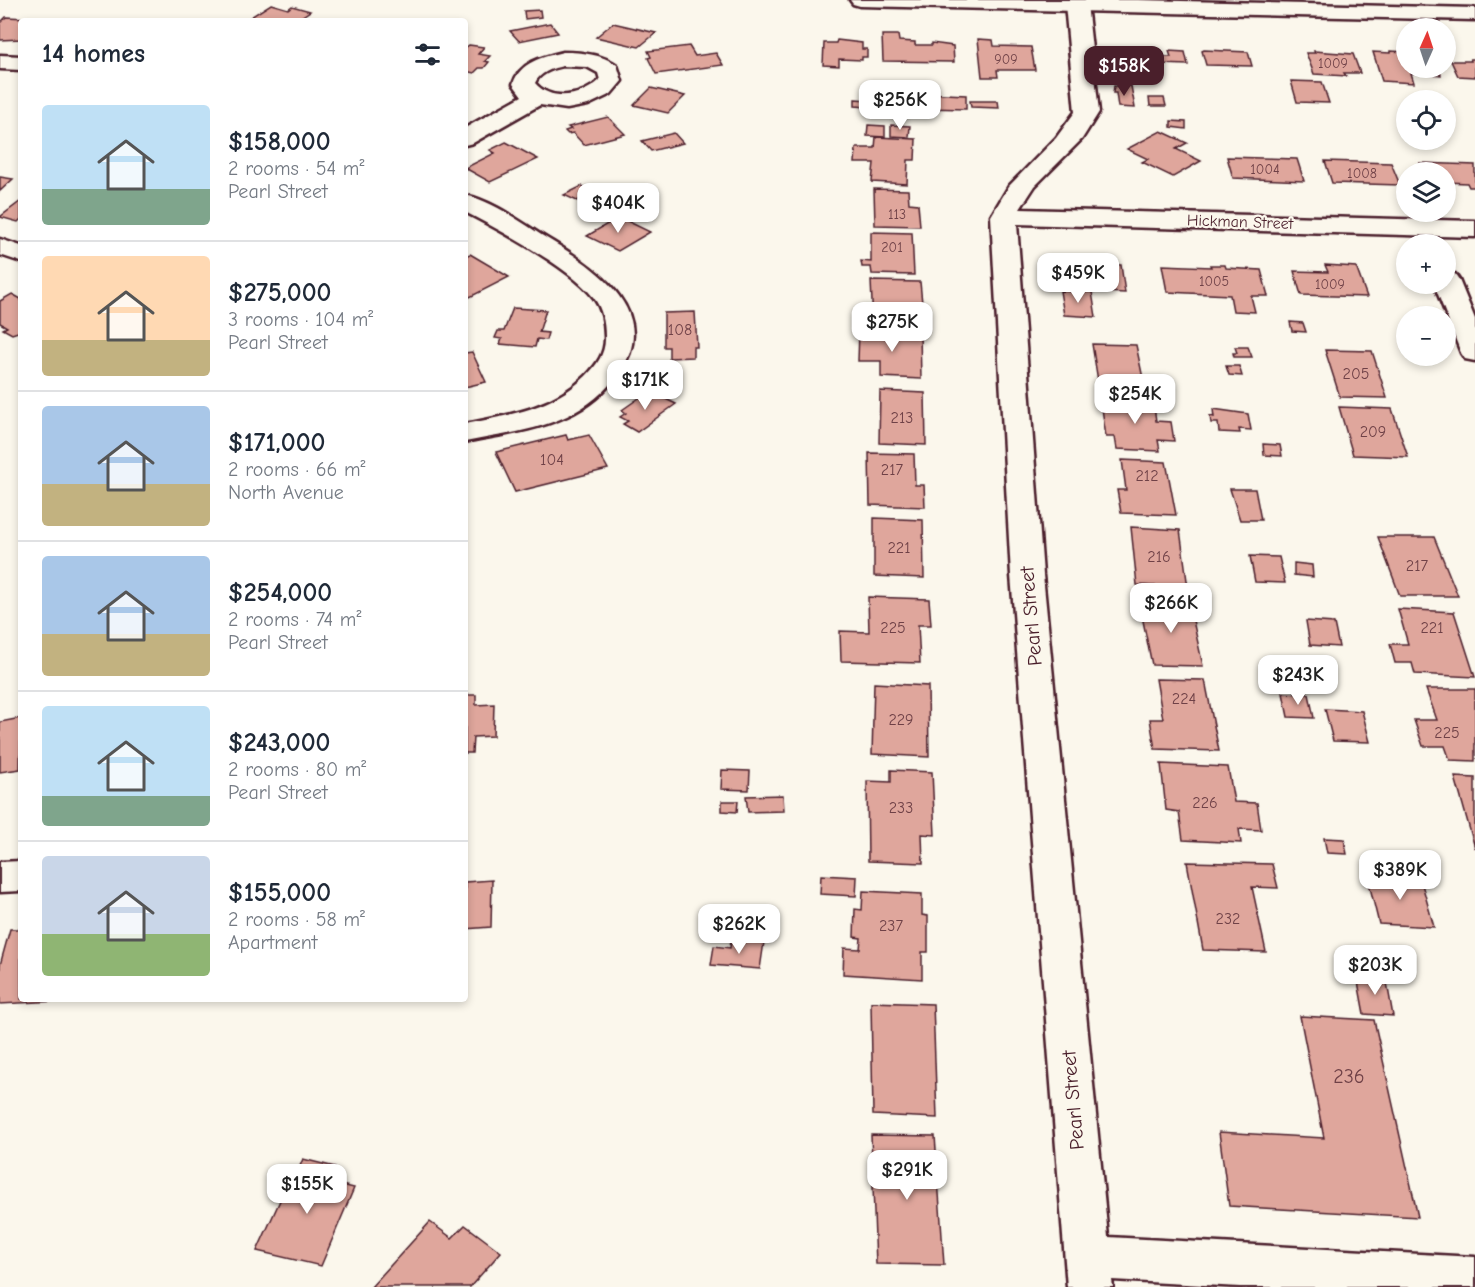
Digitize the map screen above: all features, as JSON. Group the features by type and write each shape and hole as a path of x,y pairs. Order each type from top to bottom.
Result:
{"street":[{"path":"860,0 1312,5 1475,14"},
{"path":"1004,216 1017,192 1084,119 1087,112 1076,4"},
{"path":"0,62 18,63"},
{"path":"468,136 536,98"},
{"path":"468,204 509,226 596,283 612,304 620,327 618,351 610,366 598,381 572,401 550,413 468,432"},
{"name":"Hickman Street","path":"1004,216 1396,234"},
{"name":"Pearl Street","path":"1004,216 1027,575 1088,1272"},
{"name":"Hickman Street","path":"1441,234 1475,229"},
{"path":"0,247 18,253"},
{"path":"1452,294 1475,353"},
{"path":"0,877 18,876"},
{"path":"1088,1272 1475,1279"}],"building":[{"path":"271,4 288,9 292,6 310,11 300,18 249,18"},
{"path":"540,10 541,17 525,19 524,11"},
{"path":"6,17 26,18 18,18 18,39 0,40 0,23"},
{"path":"550,23 558,33 519,41 510,31"},
{"path":"613,23 656,33 639,47 596,37"},
{"path":"882,35 898,35 899,41 915,42 915,45 932,45 932,43 953,46 954,62 883,61"},
{"path":"978,39 993,40 994,46 1031,47 1035,70 997,70 998,77 982,77"},
{"path":"837,40 862,43 862,49 867,49 867,57 862,57 862,60 839,59 839,66 823,65 824,43 836,43"},
{"path":"468,46 484,47 478,54 490,56 485,61 489,62 484,68 479,68 474,73 468,72"},
{"path":"689,46 695,56 716,53 723,65 656,74 648,58 651,57 648,51"},
{"path":"1132,47 1153,48 1158,57 1171,57 1169,51 1185,52 1188,65 1129,66 1126,50 1133,50"},
{"path":"1202,51 1248,52 1252,66 1206,65"},
{"path":"1314,51 1353,54 1360,73 1344,73 1346,76 1314,74 1306,53 1315,53"},
{"path":"1390,51 1396,51 1396,78 1412,78 1414,83 1382,81 1373,52 1390,53"},
{"path":"1470,59 1475,59 1475,77 1458,76 1456,61 1471,61"},
{"path":"1291,81 1322,82 1329,103 1297,102"},
{"path":"1114,86 1131,86 1135,108 1118,107 1116,93 1113,93"},
{"path":"651,88 685,96 668,113 634,105"},
{"path":"924,93 966,95 966,109 924,108"},
{"path":"876,98 910,99 910,108 875,106"},
{"path":"1149,98 1164,98 1166,106 1150,106"},
{"path":"855,99 869,100 868,107 855,106"},
{"path":"970,101 998,101 999,108 971,107"},
{"path":"608,117 625,134 584,145 573,133 568,134 565,131 571,129 568,127"},
{"path":"1171,121 1186,122 1186,129 1171,127"},
{"path":"868,125 885,126 885,137 867,136"},
{"path":"891,125 910,126 909,137 891,136"},
{"path":"1161,131 1187,143 1176,149 1201,161 1173,177 1142,162 1148,159 1127,149"},
{"path":"674,133 683,143 651,151 642,141"},
{"path":"876,137 916,139 915,160 908,160 907,184 872,182 874,163 855,163 856,148 875,148"},
{"path":"506,142 538,159 490,182 468,170 468,166 495,153 490,150"},
{"path":"1227,157 1297,159 1304,181 1233,178"},
{"path":"1325,161 1391,163 1396,175 1396,185 1332,183"},
{"path":"1456,164 1475,165 1475,187 1469,187 1467,183 1456,182"},
{"path":"0,177 13,179 0,191"},
{"path":"582,186 594,192 577,201 564,195"},
{"path":"874,189 908,190 909,203 918,204 920,226 875,225"},
{"path":"18,203 18,222 0,217"},
{"path":"619,217 650,232 618,251 587,236"},
{"path":"871,232 912,233 914,275 872,274 871,267 862,267 861,261 871,262"},
{"path":"468,255 509,277 470,297 468,296"},
{"path":"1094,264 1121,265 1125,293 1060,290 1057,267 1094,269"},
{"path":"1162,265 1211,267 1210,265 1225,265 1226,268 1261,270 1268,296 1251,296 1255,312 1233,311 1230,295 1167,292"},
{"path":"1325,265 1356,267 1367,297 1301,295 1294,271 1328,272"},
{"path":"871,281 920,282 924,324 873,323"},
{"path":"1060,291 1092,292 1096,317 1064,315"},
{"path":"12,294 18,297 18,332 12,334 3,329 7,327 0,323 0,301"},
{"path":"513,308 546,310 539,332 548,333 546,340 537,339 535,347 500,344 502,339 495,338 498,331 504,331"},
{"path":"695,312 697,347 693,347 693,357 669,358 669,347 664,347 664,313"},
{"path":"1290,322 1303,323 1306,332 1292,331"},
{"path":"859,332 920,334 921,379 881,377 881,361 858,361"},
{"path":"1092,344 1136,345 1145,388 1099,387"},
{"path":"1235,347 1248,347 1252,357 1234,357 1233,353 1237,353"},
{"path":"1325,350 1372,351 1387,398 1340,397"},
{"path":"472,352 486,382 468,386 468,353"},
{"path":"1226,366 1239,366 1242,376 1229,375"},
{"path":"649,391 676,404 637,432 623,424 628,421 620,417 626,413 622,410"},
{"path":"880,391 925,393 926,445 879,443"},
{"path":"1107,398 1153,399 1156,421 1171,422 1174,441 1158,440 1160,451 1117,449 1115,437 1106,437 1102,408 1109,408"},
{"path":"1339,407 1392,409 1408,457 1353,455"},
{"path":"1213,409 1248,414 1251,430 1239,429 1240,433 1219,432 1218,423 1211,423 1210,416 1214,417"},
{"path":"566,435 568,440 589,435 608,469 515,492 496,452"},
{"path":"1263,444 1280,445 1282,456 1264,455"},
{"path":"869,453 914,454 915,485 924,485 925,507 870,505"},
{"path":"1122,460 1166,462 1176,515 1121,513 1117,490 1126,490"},
{"path":"1230,489 1255,489 1261,520 1240,520"},
{"path":"874,518 923,520 924,578 874,576"},
{"path":"1131,527 1180,530 1188,588 1137,585"},
{"path":"1378,537 1434,537 1458,596 1400,596"},
{"path":"1250,556 1279,557 1285,583 1255,582"},
{"path":"1294,563 1312,565 1313,577 1294,575"},
{"path":"868,597 929,599 931,625 918,625 920,663 841,661 840,631 869,632"},
{"path":"1139,601 1189,602 1203,666 1152,665"},
{"path":"1398,609 1454,612 1475,677 1415,674 1412,663 1395,663 1390,644 1408,644"},
{"path":"1306,621 1334,623 1339,647 1310,645"},
{"path":"1156,679 1205,680 1219,751 1155,749 1150,719 1163,719"},
{"path":"874,683 928,686 929,757 872,754"},
{"path":"1426,689 1475,689 1475,761 1450,760 1445,746 1423,746 1414,720 1437,720"},
{"path":"1283,693 1309,694 1314,718 1288,717"},
{"path":"468,695 476,695 476,705 494,704 493,736 473,737 472,753 468,753"},
{"path":"1325,709 1362,711 1370,742 1333,741"},
{"path":"18,719 18,769 0,772 0,722"},
{"path":"1161,764 1228,767 1234,802 1257,803 1261,830 1239,829 1241,843 1183,840 1179,812 1166,810"},
{"path":"722,770 750,771 749,790 721,789"},
{"path":"891,770 932,772 935,835 922,834 923,863 868,861 867,781 891,782"},
{"path":"1455,777 1475,778 1475,848"},
{"path":"783,795 784,811 748,812 746,796"},
{"path":"722,801 738,801 737,812 722,811"},
{"path":"1324,838 1344,839 1347,854 1327,853"},
{"path":"1187,862 1272,864 1278,888 1252,887 1266,952 1203,950"},
{"path":"821,875 857,877 856,896 820,894"},
{"path":"1367,875 1420,877 1434,927 1379,924"},
{"path":"492,880 491,927 468,929 468,882"},
{"path":"863,891 922,894 922,915 928,916 928,952 922,952 922,979 843,974 844,948 860,949 861,938 854,937 855,909 862,910"},
{"path":"10,929 18,929 18,1002 38,1002 0,1004 0,965"},
{"path":"731,940 764,942 760,969 711,965 714,946 730,948"},
{"path":"1357,976 1386,977 1393,1016 1364,1014"},
{"path":"871,1002 933,1004 937,1118 873,1115"},
{"path":"1300,1016 1374,1020 1418,1217 1229,1206 1219,1132 1324,1138"},
{"path":"871,1135 935,1136 944,1265 876,1264"},
{"path":"303,1159 335,1167 329,1182 354,1188 321,1266 257,1251 293,1172 297,1173"},
{"path":"430,1222 452,1238 465,1225 501,1252 470,1287 371,1287"}]}
